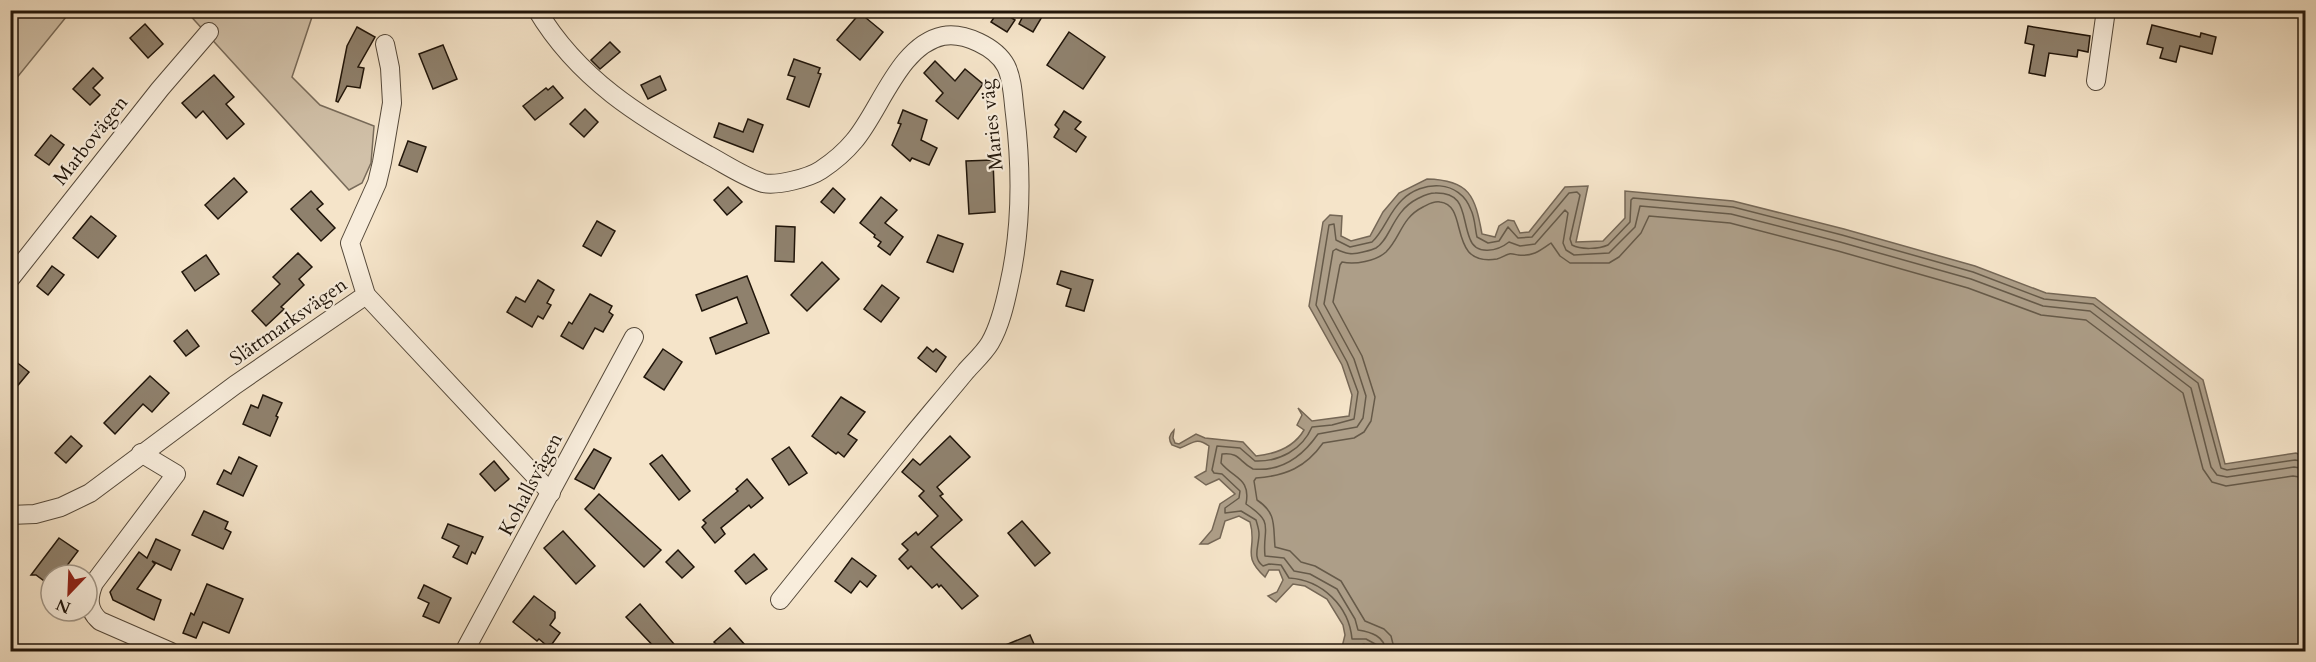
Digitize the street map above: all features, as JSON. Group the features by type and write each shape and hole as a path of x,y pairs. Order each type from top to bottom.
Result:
{"street":[{"name":"Maries väg","path":"537,10 559,44 605,89 643,117 743,174 765,184 804,178 836,159 854,141 905,62 916,49 942,36 962,36 985,46 1007,67 1018,141 1020,215 1016,253 1000,318 990,343 780,600"},
{"path":"2096,81 2106,10"},
{"name":"Marbovägen","path":"10,279 159,89 209,32"},
{"name":"Slättmarksvägen","path":"10,515 35,514 75,502 90,493 235,385 366,295 350,243 377,183 382,162 392,103 386,44"},
{"path":"366,295 551,494"},
{"name":"Kohallsvägen","path":"464,651 634,337"},
{"path":"141,453 176,474 94,583 89,594 90,609 100,621 171,651"}],"shaded area":[{"path":"10,11 71,11 11,85"},
{"path":"186,11 314,11 292,77 320,105 374,126 371,163 362,183 349,190"}],"water":[{"path":"1427,179 1441,180 1461,187 1473,200 1482,234 1495,237 1499,226 1508,220 1514,221 1520,233 1529,232 1565,187 1588,186 1576,242 1603,241 1625,218 1625,191 1733,201 1975,266 2046,293 2095,298 2203,380 2225,464 2296,453 2305,457 2305,651 1378,652 1364,644 1345,651 1342,647 1345,635 1343,625 1327,599 1305,586 1293,584 1276,602 1268,596 1277,592 1283,580 1279,570 1269,570 1265,577 1253,562 1250,522 1239,516 1225,521 1220,538 1208,544 1200,544 1212,530 1220,504 1235,494 1219,479 1206,485 1195,477 1206,471 1209,446 1197,441 1180,448 1172,445 1170,437 1174,430 1173,438 1175,443 1179,444 1196,434 1205,438 1243,442 1256,456 1284,449 1300,436 1304,430 1297,425 1302,415 1298,408 1312,421 1349,416 1352,395 1342,365 1309,306 1323,222 1330,215 1342,216 1341,236 1351,241 1370,236 1383,212 1399,193"}],"building":[{"path":"999,10 1015,20 1007,32 991,22"},
{"path":"1026,10 1046,10 1033,32 1019,24"},
{"path":"860,13 883,32 860,60 837,40"},
{"path":"145,24 163,44 148,58 130,38"},
{"path":"2152,25 2200,37 2201,33 2216,37 2212,54 2180,46 2176,62 2160,58 2163,48 2147,44"},
{"path":"2028,26 2090,36 2088,52 2078,50 2077,57 2049,53 2045,76 2029,73 2034,45 2025,43"},
{"path":"357,27 375,37 358,67 364,68 360,88 347,86 338,102 336,101 347,46"},
{"path":"1069,32 1105,57 1083,89 1047,65"},
{"path":"610,42 620,52 600,69 591,60"},
{"path":"443,45 457,79 433,89 419,54"},
{"path":"794,59 820,68 818,73 821,74 809,107 787,99 795,77 788,75"},
{"path":"935,61 955,81 965,69 983,84 958,119 936,101 943,93 924,73"},
{"path":"93,68 103,78 93,88 100,95 90,105 73,89"},
{"path":"214,75 234,97 226,104 244,124 227,139 203,111 196,118 182,103"},
{"path":"660,76 666,90 648,99 641,85"},
{"path":"553,86 563,98 535,120 523,106 546,88 548,90"},
{"path":"585,109 598,122 584,137 570,124"},
{"path":"903,110 927,120 921,140 937,148 929,165 912,158 910,161 892,145 901,124 898,123"},
{"path":"1064,111 1081,122 1075,129 1086,137 1076,152 1054,137 1059,129 1055,125"},
{"path":"748,119 763,125 753,152 714,137 719,123 743,132"},
{"path":"51,135 64,145 49,165 35,155"},
{"path":"408,141 426,147 417,172 399,165"},
{"path":"993,160 995,212 969,214 966,161"},
{"path":"234,178 247,192 218,219 205,205"},
{"path":"728,187 742,202 727,215 714,200"},
{"path":"833,188 845,199 834,213 821,202"},
{"path":"311,191 323,204 317,209 335,228 321,241 291,209"},
{"path":"881,197 897,210 885,223 903,237 890,255 878,246 881,242 874,237 875,235 860,223"},
{"path":"91,216 116,236 98,258 73,238"},
{"path":"597,221 615,231 601,256 583,246"},
{"path":"776,226 795,227 794,262 775,261"},
{"path":"938,235 963,244 953,272 927,262"},
{"path":"298,253 312,267 299,279 304,285 281,307 284,309 266,326 252,311 280,284 273,277"},
{"path":"206,255 219,274 195,291 182,272"},
{"path":"822,262 839,279 807,311 791,295"},
{"path":"52,266 64,275 48,295 37,286"},
{"path":"1061,271 1093,280 1084,311 1066,306 1071,289 1057,284"},
{"path":"747,276 769,333 716,354 710,338 747,323 737,297 702,311 696,295"},
{"path":"538,280 554,290 547,303 551,305 543,319 538,316 532,327 507,312 516,297 525,302"},
{"path":"882,285 899,298 881,322 864,309"},
{"path":"590,294 612,306 609,312 613,315 603,332 595,328 583,349 561,336 569,322 572,324"},
{"path":"187,330 199,346 186,356 174,341"},
{"path":"927,347 933,352 936,349 946,357 936,372 918,358"},
{"path":"663,349 682,362 664,390 644,377"},
{"path":"10,357 29,372 10,395"},
{"path":"150,376 169,393 152,412 143,404 115,434 104,423"},
{"path":"263,395 282,403 270,436 243,424 251,405 258,408"},
{"path":"841,397 865,412 848,434 857,440 844,457 838,452 836,454 812,436"},
{"path":"71,436 82,446 66,463 55,453"},
{"path":"950,436 970,457 937,487 943,494 940,496 962,520 931,547 978,596 962,609 941,585 939,587 937,584 932,588 911,566 908,569 899,559 908,550 902,544 916,532 918,535 938,516 919,496 924,491 902,472 913,459 920,465"},
{"path":"789,447 807,473 789,485 772,459"},
{"path":"594,449 611,458 594,489 575,479"},
{"path":"662,455 690,491 679,500 650,464"},
{"path":"239,457 257,466 243,496 217,484 224,470 231,474"},
{"path":"494,461 509,479 495,491 480,474"},
{"path":"747,479 763,498 751,508 749,505 721,528 725,534 715,543 702,527 706,523 703,520 738,491 736,489"},
{"path":"599,494 661,550 644,567 585,509"},
{"path":"204,511 228,522 225,529 231,532 223,549 192,535"},
{"path":"1022,521 1050,553 1035,566 1008,533"},
{"path":"448,524 483,537 475,554 472,552 467,564 453,557 459,546 442,538"},
{"path":"563,531 595,566 576,584 544,548"},
{"path":"59,538 78,551 69,563 40,563"},
{"path":"156,539 180,550 171,570 152,561 155,564 137,589 161,600 154,620 113,600 110,592 139,552 147,558"},
{"path":"678,550 694,567 682,578 666,562"},
{"path":"754,554 767,569 746,584 735,571"},
{"path":"852,558 876,576 867,587 860,581 851,593 835,581"},
{"path":"39,564 39,577 31,575"},
{"path":"207,584 243,599 229,633 203,622 196,638 183,633 191,613 194,615"},
{"path":"424,585 451,598 439,623 423,616 429,603 418,598"},
{"path":"534,596 555,612 555,618 550,625 560,633 552,644 546,645 539,639 537,641 513,622"},
{"path":"640,604 674,644 664,651 658,651 626,617"},
{"path":"730,628 745,645 738,651 723,651 714,642"},
{"path":"1030,635 1037,651 991,651"}]}
